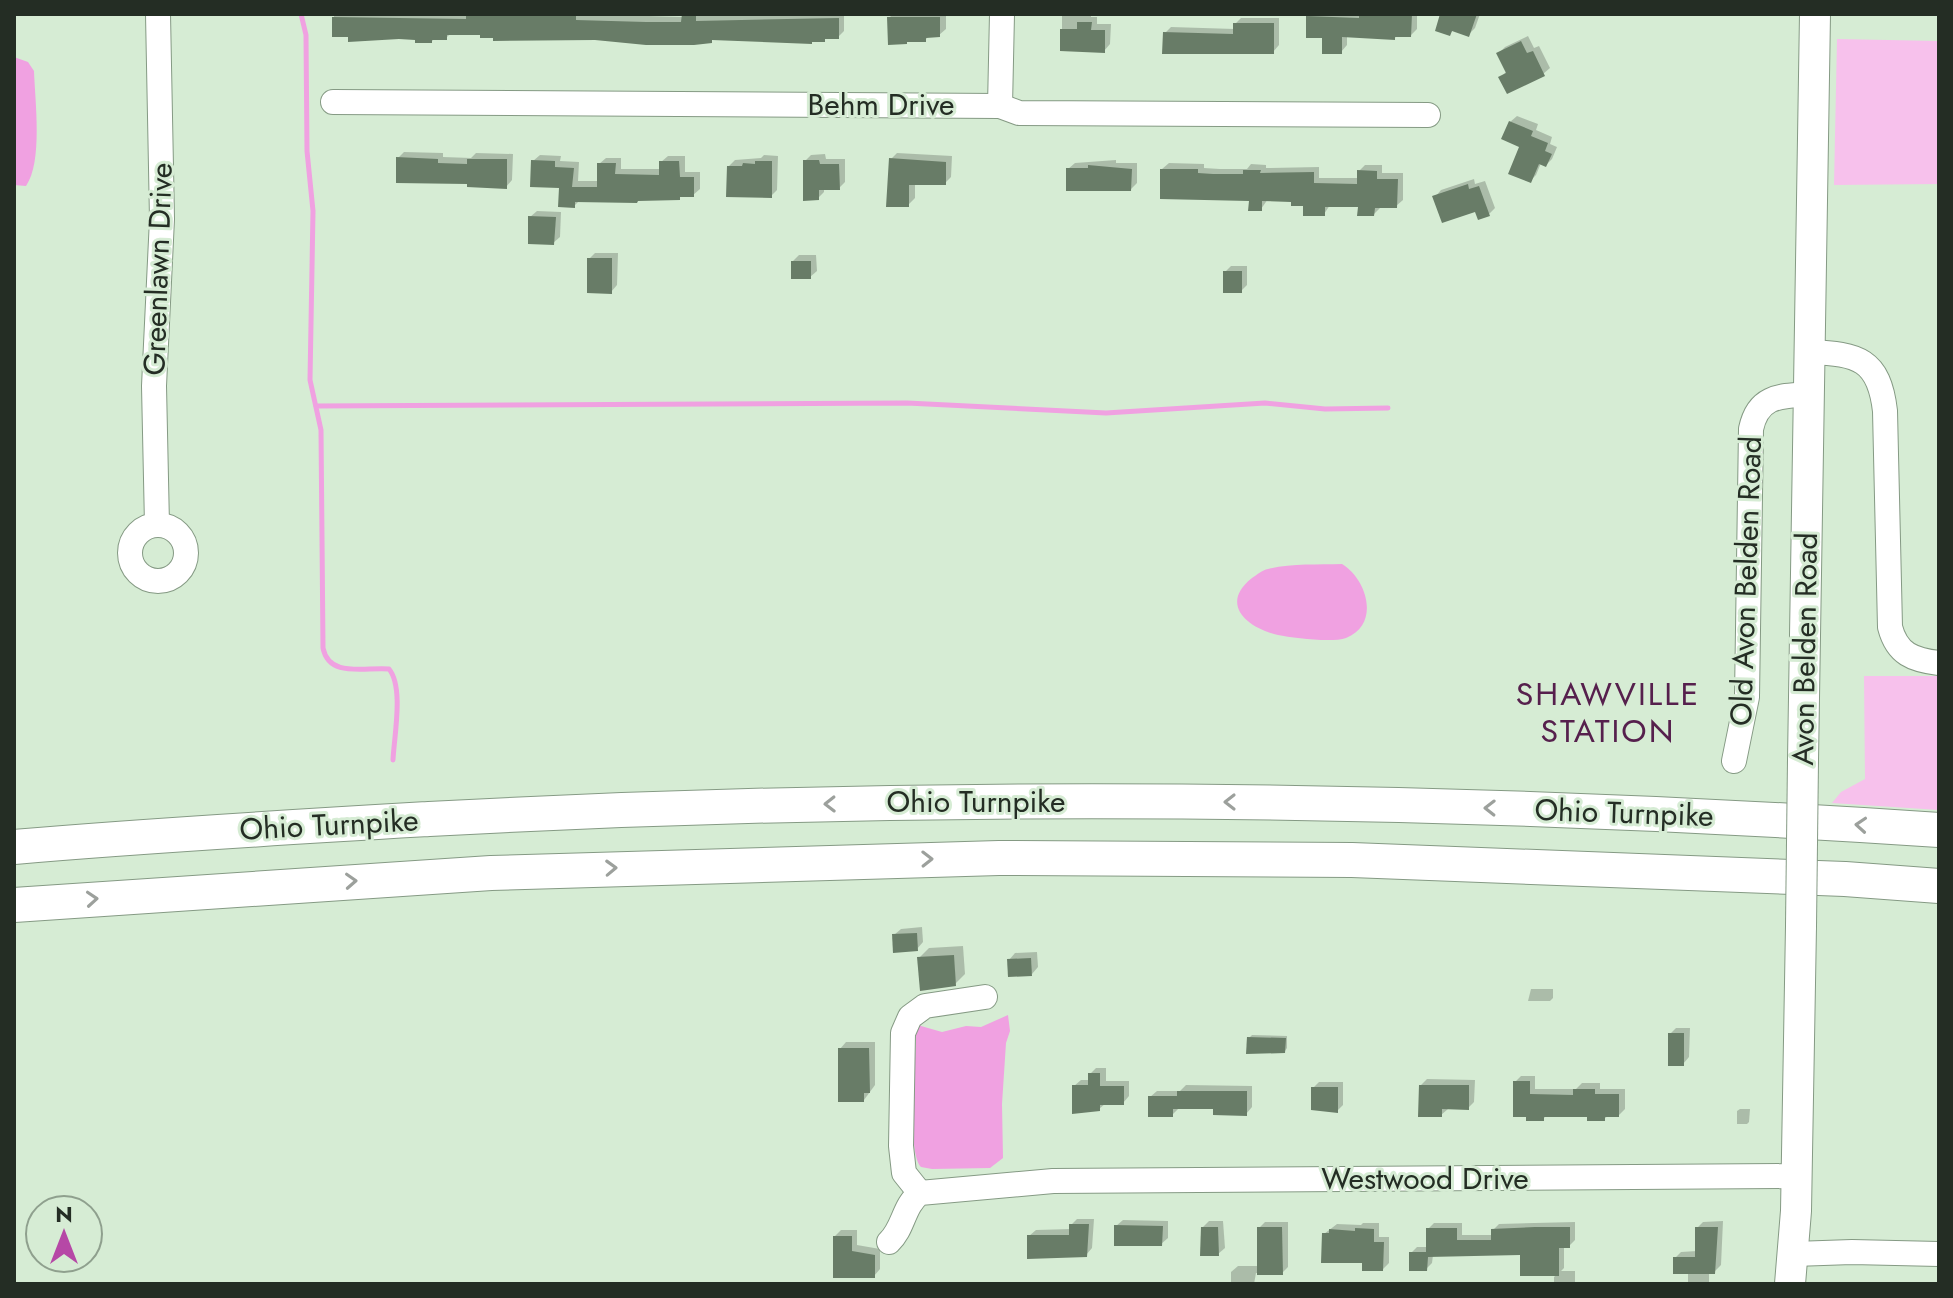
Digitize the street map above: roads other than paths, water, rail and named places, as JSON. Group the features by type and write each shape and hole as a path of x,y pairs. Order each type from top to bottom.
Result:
{"highway":[{"name":"Ohio Turnpike","path":"14,847 265,828 515,814 735,805 1022,801 1508,809 1787,820 1939,830"},
{"name":"Ohio Turnpike","path":"14,905 491,873 999,858 1352,860 1813,878 1939,886"}],"main road":[{"name":"Avon Belden Road","path":"1790,1284 1797,1176 1815,14"}],"street":[{"name":"Greenlawn Drive","path":"157,525 154,386 162,242 158,14"},
{"path":"1000,106 1002,14"},
{"name":"Behm Drive","path":"333,102 1000,106 1019,113 1428,115"},
{"path":"1810,352 1856,357 1879,380 1885,411 1890,627 1900,650 1918,660 1939,663"},
{"name":"Old Avon Belden Road","path":"1734,761 1747,697 1751,429 1759,408 1768,401 1809,394"},
{"path":"889,1242 897,1235 903,1212 920,1193 904,1173 901,1146 903,1033 910,1017 925,1006 985,997"},
{"name":"Westwood Drive","path":"920,1193 1053,1181 1797,1176"},
{"path":"1794,1254 1939,1254"}],"waterway":[{"path":"301,14 306,35 307,151 313,211 310,380 321,430 323,648 332,664 340,667 389,669 394,677 397,700 393,760"},
{"path":"316,406 907,403 1106,413 1265,403 1325,409 1388,408"}],"district":[{"name":"SHAWVILLE STATION","path":"1608,712"}]}
